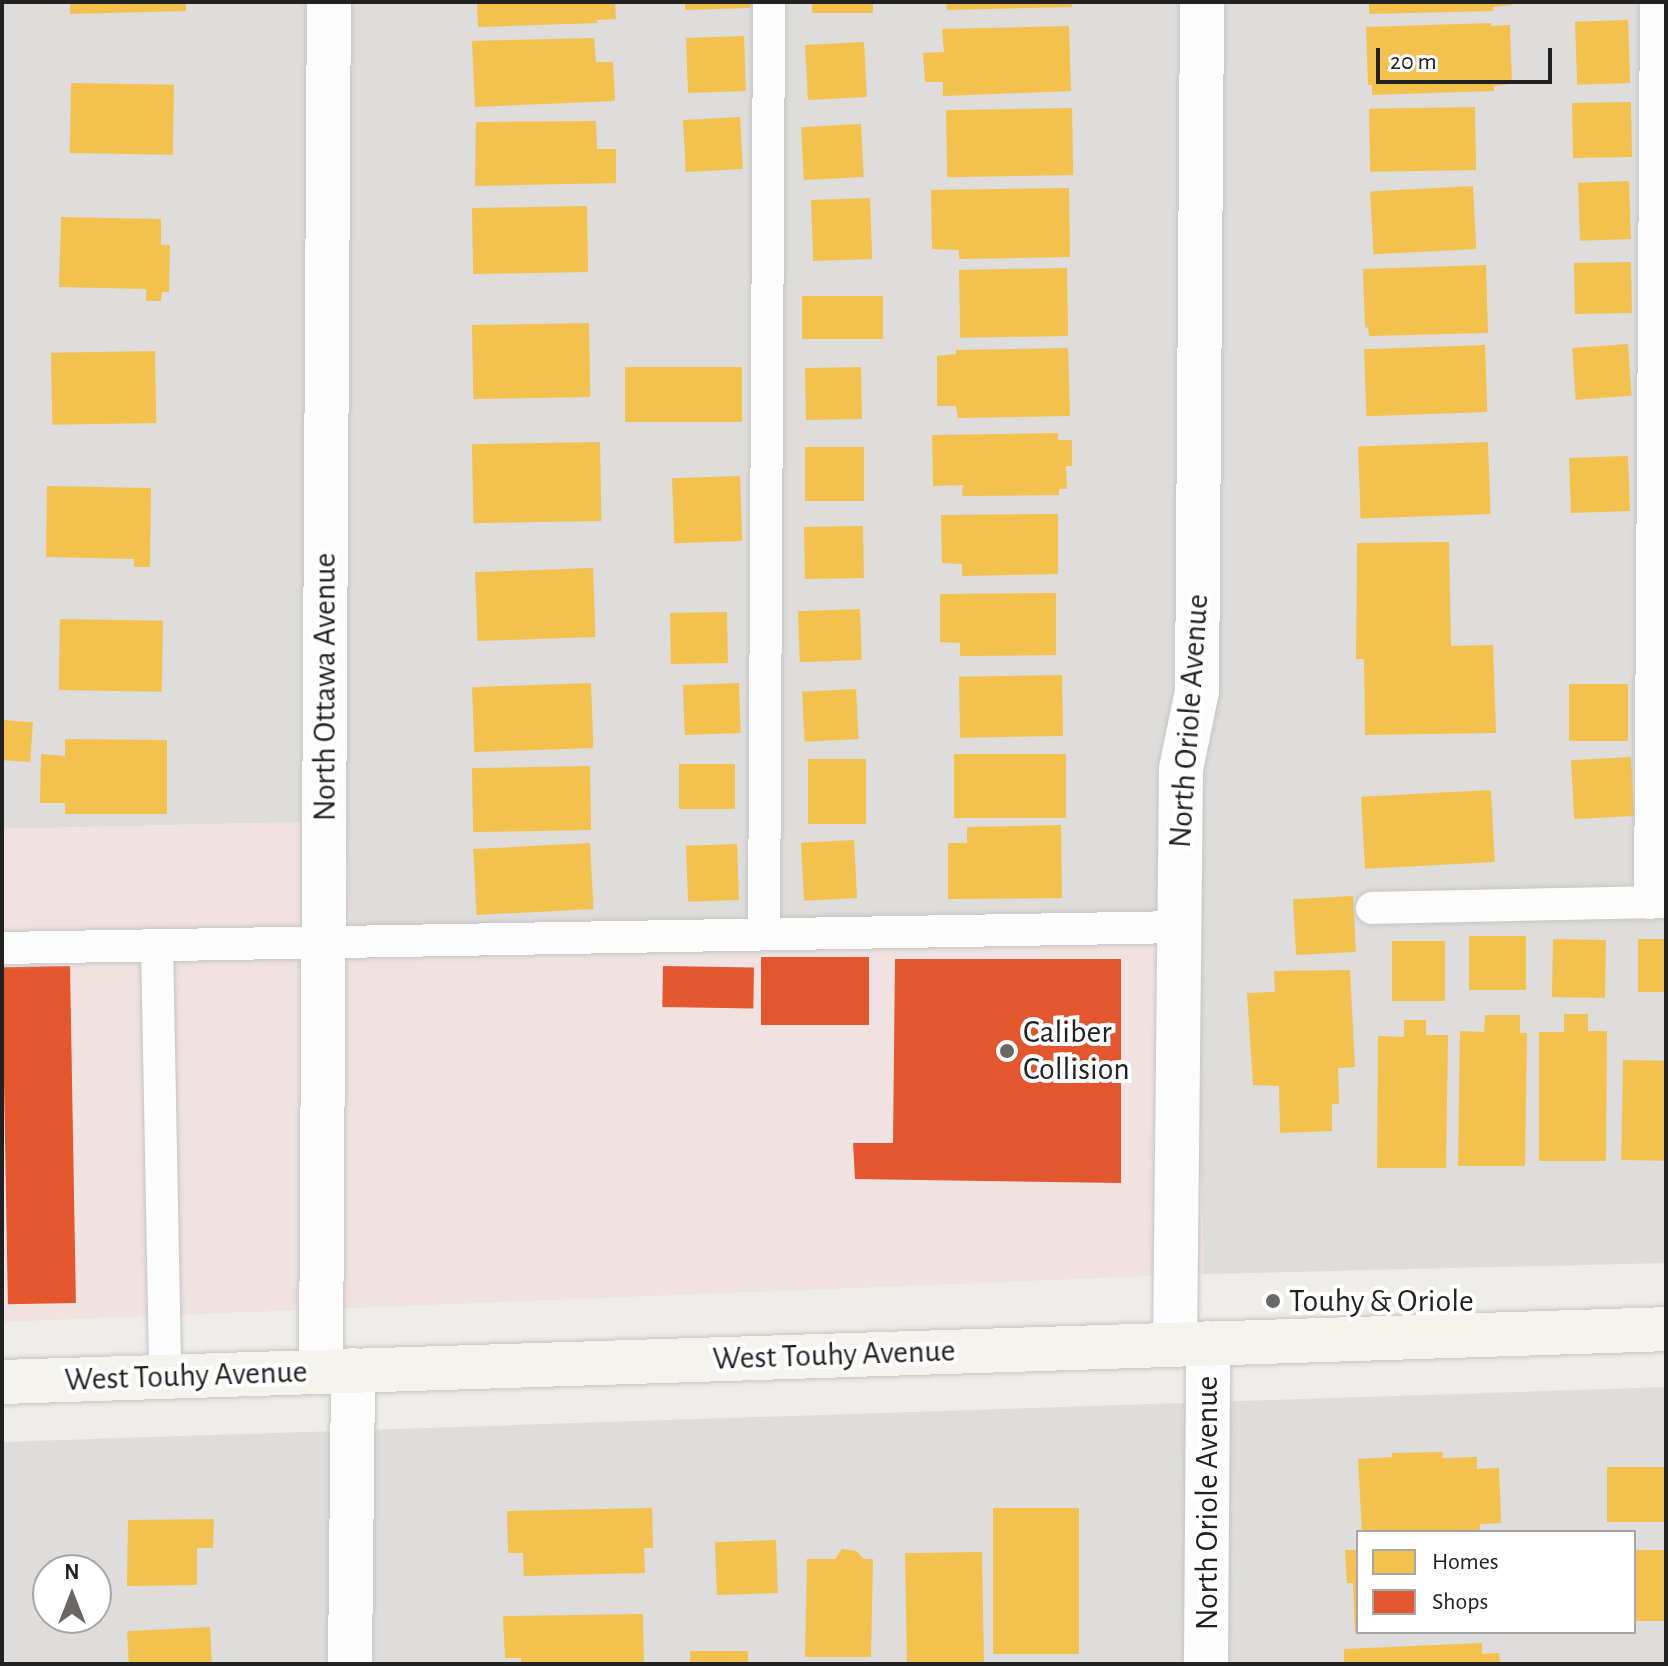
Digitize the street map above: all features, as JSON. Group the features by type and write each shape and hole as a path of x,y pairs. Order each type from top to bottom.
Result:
{"main road":[{"name":"West Touhy Avenue","path":"2,1382 1666,1329"}],"street":[{"name":"North Ottawa Avenue","path":"329,2 324,941 337,1371 350,1664"},
{"name":"North Oriole Avenue","path":"1202,2 1197,691 1181,769 1179,927 1191,1344 1206,1664"}],"lane":[{"path":"764,934 769,2"},
{"path":"1372,908 1658,902 1656,2"},
{"path":"2,948 1179,927"},
{"path":"157,945 165,1377"}],"shaded area":[{"path":"2,2 1666,2 1666,1263 1204,1274 1194,912 350,932 347,821 2,829"},
{"path":"347,821 350,931 1194,911 1204,1274 2,1322 2,829"},
{"path":"1666,1387 1666,1664 2,1664 2,1442"}],"building: Homes":[{"path":"70,2 186,2 186,11 70,14"},
{"path":"477,2 615,2 616,19 597,20 597,23 478,27"},
{"path":"685,2 750,2 751,8 685,10"},
{"path":"812,2 873,2 873,13 812,13"},
{"path":"946,2 1072,2 1072,7 947,10"},
{"path":"1369,2 1512,2 1512,5 1493,7 1493,11 1369,14"},
{"path":"1628,20 1630,83 1577,85 1575,22"},
{"path":"1491,23 1491,26 1510,25 1512,84 1494,86 1494,91 1372,95 1372,85 1368,85 1366,27"},
{"path":"1069,26 1071,91 943,96 943,82 925,82 923,53 944,52 942,29"},
{"path":"744,36 746,91 688,93 686,38"},
{"path":"594,38 596,62 613,62 615,101 475,107 472,41"},
{"path":"864,42 867,97 808,100 805,45"},
{"path":"71,83 174,85 173,155 70,153"},
{"path":"1631,102 1632,157 1573,158 1572,103"},
{"path":"1475,107 1476,170 1370,172 1369,109"},
{"path":"1072,108 1073,175 947,177 946,110"},
{"path":"740,117 743,169 686,172 683,120"},
{"path":"596,121 597,149 616,149 616,183 475,186 476,122"},
{"path":"861,124 864,177 804,180 801,127"},
{"path":"1629,181 1631,239 1580,241 1578,183"},
{"path":"1473,186 1476,249 1373,254 1370,191"},
{"path":"1069,188 1070,257 959,259 959,250 932,249 931,190"},
{"path":"870,198 872,259 813,261 811,200"},
{"path":"587,206 588,272 473,274 472,208"},
{"path":"61,217 161,219 161,245 170,245 169,292 162,292 161,301 146,301 146,289 59,287"},
{"path":"1631,262 1632,313 1575,314 1574,263"},
{"path":"1486,265 1488,333 1369,336 1368,327 1365,328 1363,269"},
{"path":"1067,268 1068,336 960,338 959,270"},
{"path":"802,296 883,296 883,339 802,339"},
{"path":"589,323 590,397 473,399 472,325"},
{"path":"1628,344 1632,396 1576,400 1572,348"},
{"path":"1485,345 1487,412 1366,416 1364,349"},
{"path":"1068,348 1070,416 958,418 956,406 937,406 937,356 956,354 956,350"},
{"path":"155,351 156,423 52,425 51,353"},
{"path":"625,367 742,367 742,422 625,422"},
{"path":"861,367 862,419 806,420 805,368"},
{"path":"1058,433 1058,440 1072,440 1072,466 1066,466 1067,489 1059,489 1059,495 962,496 963,485 933,486 932,435"},
{"path":"600,442 601,521 473,523 472,444"},
{"path":"1488,442 1491,514 1361,518 1358,447"},
{"path":"805,447 864,447 864,501 805,501"},
{"path":"1628,456 1630,511 1571,513 1569,458"},
{"path":"740,476 742,541 674,543 672,478"},
{"path":"47,486 151,488 150,567 134,567 134,559 46,557"},
{"path":"1058,514 1058,574 962,576 962,564 942,563 941,515"},
{"path":"863,526 864,578 805,579 804,527"},
{"path":"1449,542 1451,646 1493,645 1496,733 1365,735 1364,659 1356,659 1357,543"},
{"path":"593,568 595,637 477,641 475,572"},
{"path":"1056,593 1056,655 960,656 960,643 940,642 940,594"},
{"path":"860,609 862,660 800,662 798,611"},
{"path":"727,612 728,663 671,664 670,613"},
{"path":"60,619 163,621 162,692 59,690"},
{"path":"1062,675 1063,736 960,738 959,677"},
{"path":"591,683 593,748 474,752 472,687"},
{"path":"739,683 741,733 685,735 683,685"},
{"path":"1569,684 1628,684 1628,741 1569,741"},
{"path":"856,689 859,739 805,742 802,692"},
{"path":"2,720 33,722 30,762 2,760"},
{"path":"65,739 167,740 167,814 65,814 65,803 40,803 41,754 65,756"},
{"path":"954,754 1066,754 1066,818 954,818"},
{"path":"1631,757 1634,816 1574,819 1571,760"},
{"path":"808,759 866,759 866,824 808,824"},
{"path":"679,764 735,764 735,809 679,809"},
{"path":"590,766 591,830 473,832 472,768"},
{"path":"1491,790 1495,862 1365,869 1361,797"},
{"path":"1061,825 1062,898 948,899 948,843 967,843 967,827"},
{"path":"854,840 857,898 804,901 801,843"},
{"path":"590,843 593,909 477,915 473,849"},
{"path":"737,844 739,900 688,902 686,846"},
{"path":"1353,896 1356,952 1296,955 1293,899"},
{"path":"1469,936 1526,936 1526,990 1469,990"},
{"path":"1553,939 1606,940 1605,998 1552,997"},
{"path":"1638,939 1666,939 1666,992 1638,992"},
{"path":"1392,941 1445,941 1445,1001 1392,1001"},
{"path":"1350,970 1355,1067 1338,1068 1339,1104 1332,1104 1332,1131 1280,1133 1279,1086 1253,1085 1247,993 1275,992 1274,971"},
{"path":"1564,1014 1588,1014 1588,1031 1607,1031 1606,1161 1539,1161 1539,1032 1564,1032"},
{"path":"1485,1015 1520,1015 1520,1033 1527,1033 1525,1166 1458,1166 1460,1031 1484,1032"},
{"path":"1404,1020 1426,1020 1426,1035 1448,1035 1446,1168 1377,1168 1378,1036 1404,1037"},
{"path":"1623,1060 1666,1061 1664,1161 1621,1160"},
{"path":"1443,1452 1442,1458 1477,1457 1477,1469 1499,1468 1501,1523 1480,1524 1480,1530 1362,1530 1358,1459 1392,1457 1392,1453"},
{"path":"1607,1467 1666,1467 1666,1522 1607,1522"},
{"path":"652,1508 653,1548 644,1548 645,1573 524,1576 523,1553 508,1553 507,1511"},
{"path":"993,1508 1079,1508 1079,1654 993,1654"},
{"path":"214,1519 213,1548 197,1548 197,1585 127,1586 128,1520"},
{"path":"776,1540 778,1593 717,1595 715,1542"},
{"path":"842,1549 856,1551 864,1559 873,1559 871,1657 805,1657 807,1559 835,1559"},
{"path":"1345,1550 1356,1550 1356,1632 1353,1583 1347,1583"},
{"path":"1636,1550 1666,1550 1666,1621 1636,1621"},
{"path":"982,1552 984,1664 907,1664 905,1553"},
{"path":"643,1614 644,1664 521,1664 521,1658 505,1658 503,1616"},
{"path":"210,1627 212,1664 129,1664 127,1631"},
{"path":"1482,1643 1482,1654 1499,1653 1500,1664 1344,1664 1344,1649"},
{"path":"690,1651 748,1651 748,1664 690,1664"}],"building: Shops":[{"path":"761,957 869,957 869,1025 761,1025"},
{"name":"Caliber Collision","path":"895,959 1121,959 1121,1183 855,1179 853,1143 893,1143"},
{"path":"70,966 76,1303 8,1304 2,967"},
{"path":"663,966 754,968 753,1009 662,1007"}],"place":[{"name":"Caliber Collision","path":"1007,1051"},
{"name":"Touhy & Oriole","path":"1273,1301"}]}
